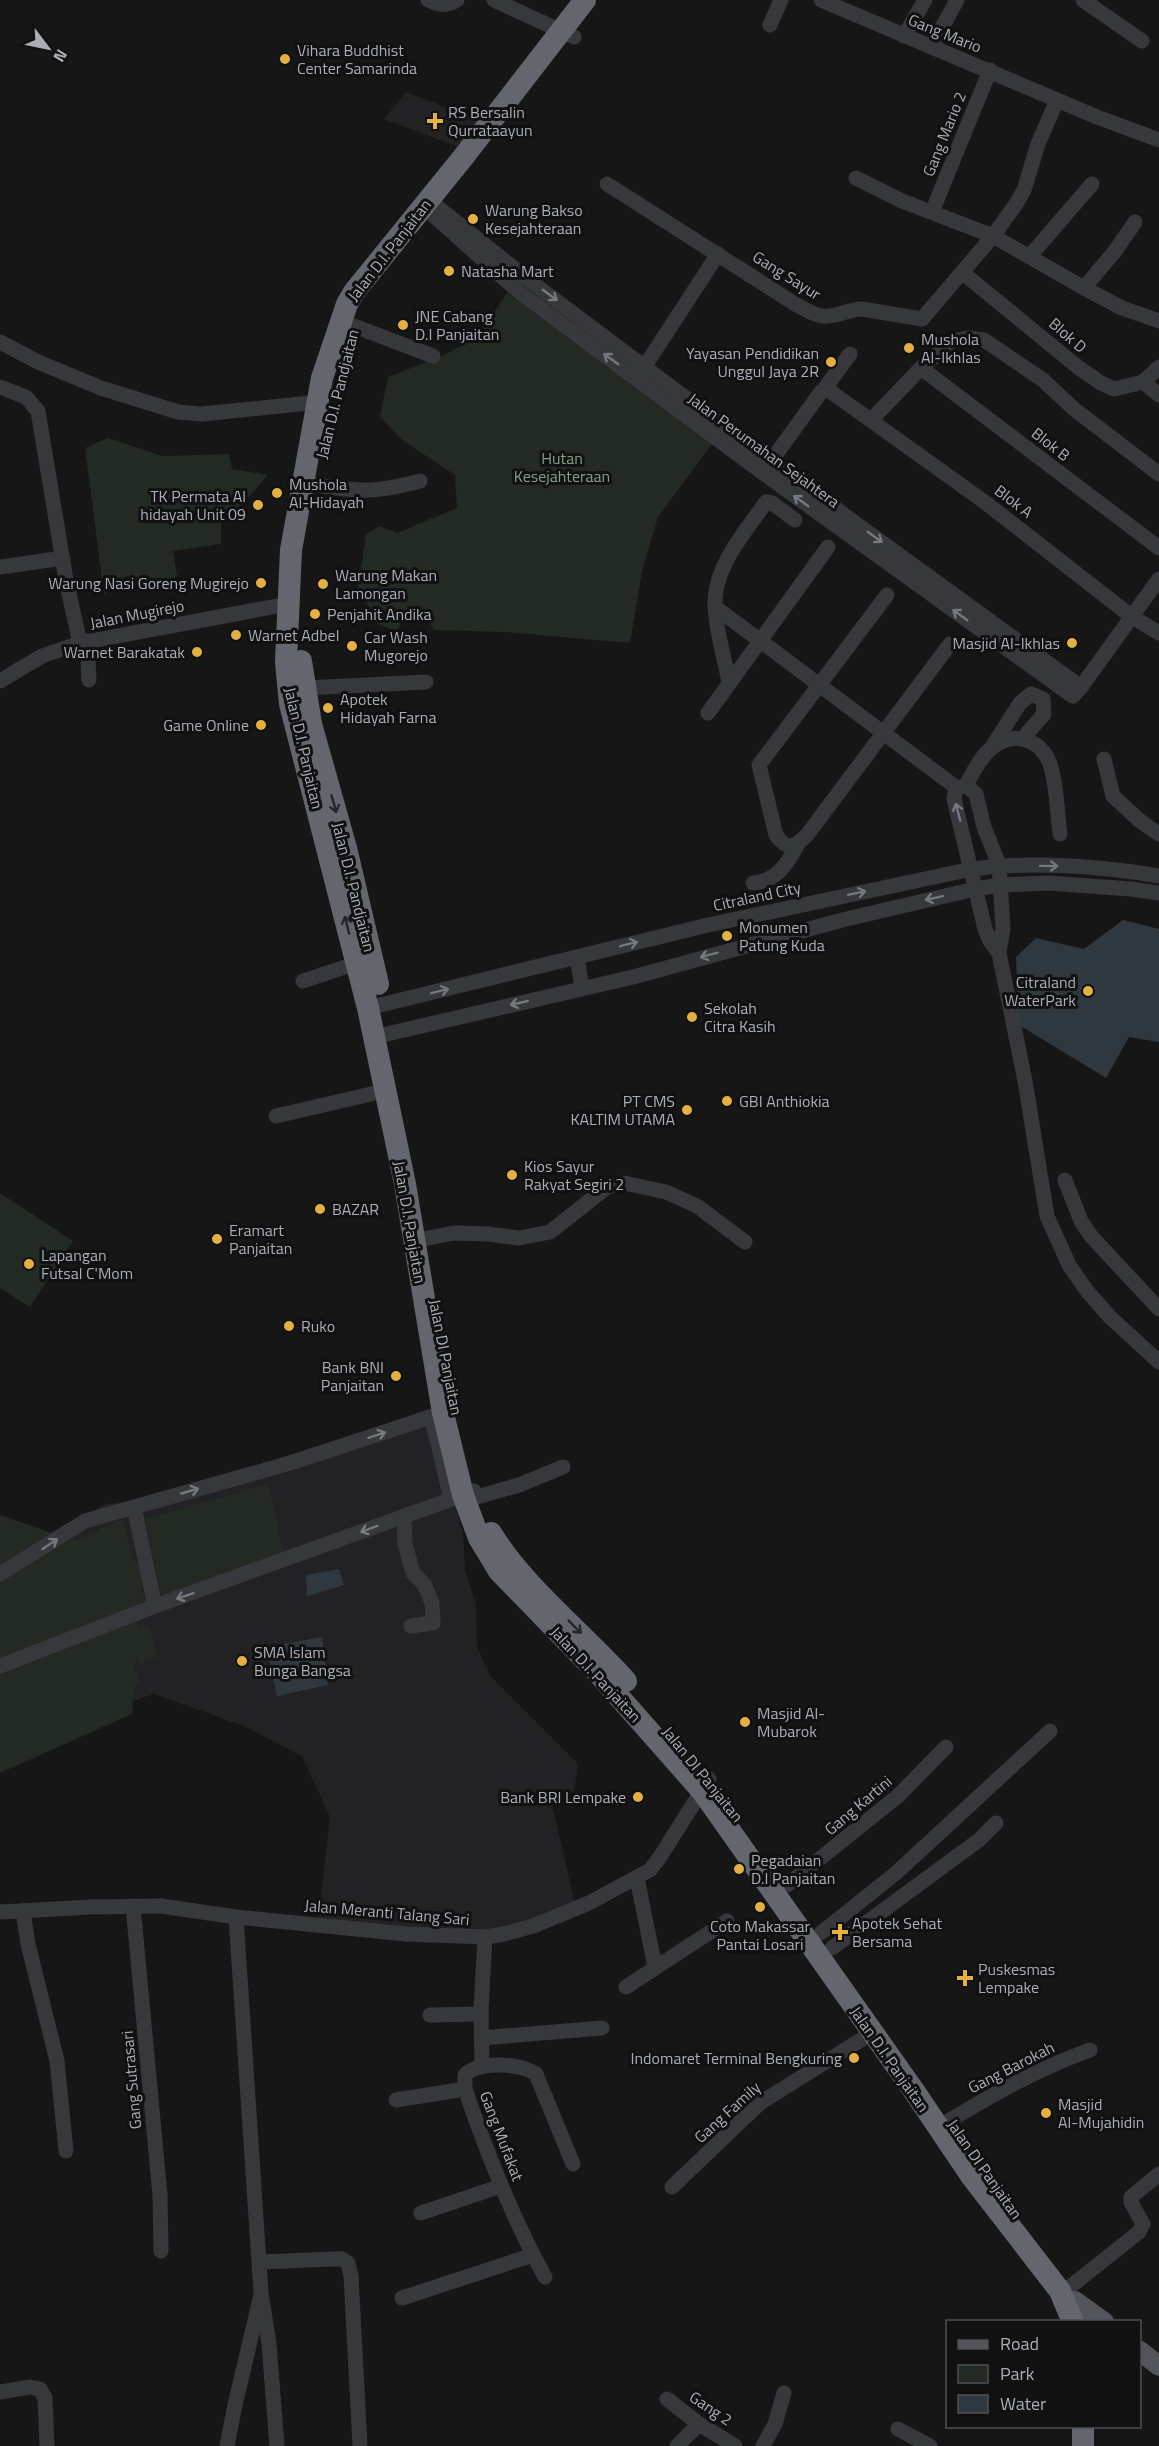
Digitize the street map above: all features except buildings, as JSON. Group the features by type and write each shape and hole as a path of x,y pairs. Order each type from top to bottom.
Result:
{"highway":[{"name":"Jalan D.I. Pandjaitan","path":"375,1006 346,848 311,724 295,603 337,382 354,326 364,303 382,275 431,207 462,180 568,33 585,0"},
{"name":"Jalan D.I. Pandjaitan","path":"568,33 603,0"},
{"name":"Jalan D.I. Panjaitan","path":"375,1006 357,963 290,704 286,662 295,603 291,550 322,378 346,304 354,292 431,207"},
{"name":"Jalan DI Panjaitan","path":"375,1006 447,1366 467,1496 491,1534 516,1567 595,1646 787,1885 826,1941 841,1974 950,2120 1069,2304"},
{"name":"Jalan D.I. Panjaitan","path":"381,1034 384,1091 420,1239 437,1415 449,1461 467,1496"},
{"name":"Jalan D.I. Panjaitan","path":"706,1785 841,1974 872,2033 972,2177 1069,2304"},
{"path":"1083,2428 1083,2446"}],"main road":[{"path":"1069,2304 1100,2320"},
{"path":"1141,2352 1159,2366"}],"street":[{"path":"428,0 441,5 449,5 457,0"},
{"path":"770,25 781,0"},
{"name":"Gang Mario","path":"821,0 1159,140"},
{"path":"904,36 925,0"},
{"path":"932,46 957,0"},
{"path":"1083,0 1142,41"},
{"path":"499,1 568,33"},
{"name":"Gang Mario 2","path":"932,212 990,70"},
{"name":"Gang Sayur","path":"718,254 795,304 824,317 862,309 922,320 993,236 1024,190 1038,144 1057,99"},
{"path":"856,178 902,201 993,236 1122,308 1159,321"},
{"path":"607,184 718,254 641,372"},
{"path":"1029,257 1092,184"},
{"name":"Jalan Perumahan Sejahtera","path":"431,207 526,278 641,372 1069,694 1073,696 1082,687 1159,579"},
{"path":"1084,288 1115,251 1135,222"},
{"name":"Blok D","path":"963,273 1079,368 1101,383 1114,389 1143,382"},
{"path":"354,326 433,356"},
{"path":"871,420 921,368 952,341 968,338 984,340 1043,380 1074,409 1159,474"},
{"path":"0,342 38,362 101,388 178,412 214,413 319,402"},
{"path":"767,467 850,354"},
{"path":"1159,367 1143,382 1159,395"},
{"name":"Blok B","path":"921,368 1159,548"},
{"path":"0,387 31,401 38,411 66,580 84,642 89,680"},
{"name":"Blok A","path":"825,388 986,503 1131,616 1159,633"},
{"path":"316,485 354,492 385,491 420,482"},
{"path":"729,682 715,607 716,586 726,562 766,502 772,503 795,520"},
{"path":"708,713 828,547"},
{"path":"0,567 63,558"},
{"path":"798,844 790,846 783,844 776,835 759,765 887,594"},
{"name":"Jalan Mugirejo","path":"0,681 42,656 84,642 295,603"},
{"path":"715,607 882,733 961,787 976,794 984,827 999,865 1003,929 999,953 1025,1081 1050,1226 1069,1265 1087,1291 1110,1317 1159,1362"},
{"path":"753,883 770,879 782,870 798,844 950,644"},
{"path":"305,688 426,682"},
{"path":"992,747 1023,738 1044,714 1043,699 1031,694 1020,703 954,800 990,941 999,953"},
{"path":"1023,738 1035,743 1045,753 1050,766 1060,834"},
{"path":"1104,759 1113,796 1140,821 1159,834"},
{"name":"Citraland City","path":"375,1006 708,925 972,868 999,865 1110,868 1159,876"},
{"path":"381,1034 582,988 842,920 975,889 1001,885 1049,883 1159,893"},
{"path":"577,957 582,988"},
{"path":"303,981 357,963"},
{"path":"276,1116 384,1091"},
{"path":"1065,1180 1081,1221 1091,1236 1159,1309"},
{"path":"420,1239 453,1233 519,1238 550,1232 607,1187 624,1183 666,1192 697,1206 745,1242"},
{"path":"0,1574 85,1521 290,1463 437,1415"},
{"path":"0,1666 155,1606 404,1516 467,1496 519,1485 563,1467"},
{"path":"134,1507 155,1606"},
{"path":"404,1516 405,1544 413,1573 424,1584 432,1603 433,1623 411,1626"},
{"path":"826,1941 1050,1731"},
{"name":"Gang Kartini","path":"787,1885 898,1796 946,1747"},
{"name":"Jalan Meranti Talang Sari","path":"0,1912 161,1906 236,1917 406,1934 485,1937 533,1926 589,1903 638,1878 660,1857 706,1785"},
{"path":"826,1941 979,1840 996,1823"},
{"path":"638,1878 655,1967"},
{"name":"Gang Sutrasari","path":"133,1906 160,2195 161,2251"},
{"path":"23,1911 28,1944 57,2061 66,2151"},
{"path":"236,1917 261,2293 269,2344 277,2446"},
{"path":"626,1987 727,1921"},
{"name":"Gang Mufakat","path":"485,1937 481,2014 482,2067 469,2070 465,2074 465,2089 501,2186 545,2277"},
{"path":"430,2015 481,2014"},
{"path":"481,2038 602,2028"},
{"name":"Gang Family","path":"672,2187 760,2103 872,2033"},
{"name":"Gang Barokah","path":"950,2120 1018,2080 1051,2064 1090,2050"},
{"path":"482,2067 517,2065 528,2068 536,2074 573,2164"},
{"path":"396,2100 465,2089"},
{"path":"1069,2304 1139,2232 1143,2223 1131,2202 1131,2196 1159,2174"},
{"path":"421,2213 501,2186"},
{"path":"402,2298 533,2255"},
{"path":"260,2262 342,2259 348,2263 351,2276 360,2446"},
{"path":"228,2446 235,2405 261,2293"},
{"path":"0,2392 30,2387 39,2389 45,2398 46,2446"},
{"path":"763,2446 775,2424 784,2393"},
{"name":"Gang 2","path":"667,2399 699,2424 735,2446"},
{"path":"676,2446 699,2424"},
{"path":"898,2429 930,2446"}],"shaded area":[{"name":"RS Bersalin Qurrataayun","path":"406,92 485,123 466,150 384,119"},
{"name":"SMA Islam Bunga Bangsa","path":"430,1408 463,1534 465,1571 476,1604 477,1646 490,1676 578,1764 574,1791 552,1804 575,1904 488,1933 318,1922 330,1817 302,1756 244,1726 154,1694 95,1714 0,1562 106,1504 151,1499 315,1449"}],"green space":[{"name":"Hutan Kesejahteraan","path":"507,293 713,443 658,517 642,571 630,643 506,632 434,630 424,613 403,618 397,632 378,624 358,588 366,535 379,526 397,533 457,508 455,475 402,440 380,417 388,377 442,356 479,336"},
{"path":"108,438 162,456 229,454 232,469 268,475 234,513 221,520 221,544 173,551 177,576 163,582 126,576 104,594 85,448"},
{"name":"Lapangan Futsal C'Mom","path":"0,1193 73,1241 30,1307 0,1288"},
{"path":"268,1484 284,1553 163,1599 145,1519"},
{"path":"0,1515 75,1541 122,1519 134,1561 142,1564 141,1585 145,1603 139,1606 138,1628 148,1625 158,1657 139,1663 136,1656 135,1669 140,1684 134,1686 132,1714 0,1773"}],"water":[{"name":"Citraland WaterPark","path":"1123,920 1159,929 1159,1042 1129,1037 1106,1078 1019,1025 1016,957 1036,938 1084,949"},
{"path":"339,1569 344,1585 307,1596 306,1575"},
{"path":"322,1637 328,1685 277,1696 267,1647"}],"place":[{"name":"Vihara Buddhist Center Samarinda","path":"285,59"},
{"name":"RS Bersalin Qurrataayun","path":"435,121"},
{"name":"Warung Bakso Kesejahteraan","path":"473,219"},
{"name":"Natasha Mart","path":"449,271"},
{"name":"JNE Cabang D.I Panjaitan","path":"403,325"},
{"name":"Mushola Al-Ikhlas","path":"909,348"},
{"name":"Yayasan Pendidikan Unggul Jaya 2R","path":"831,362"},
{"name":"Mushola Al-Hidayah","path":"277,493"},
{"name":"TK Permata Al hidayah Unit 09","path":"258,505"},
{"name":"Warung Nasi Goreng Mugirejo","path":"261,583"},
{"name":"Warung Makan Lamongan","path":"323,584"},
{"name":"Penjahit Andika","path":"315,614"},
{"name":"Warnet Adbel","path":"236,635"},
{"name":"Masjid Al-Ikhlas","path":"1072,643"},
{"name":"Car Wash Mugorejo","path":"352,646"},
{"name":"Warnet Barakatak","path":"197,652"},
{"name":"Apotek Hidayah Farna","path":"328,708"},
{"name":"Game Online","path":"261,725"},
{"name":"Monumen Patung Kuda","path":"727,936"},
{"name":"Citraland WaterPark","path":"1088,991"},
{"name":"Sekolah Citra Kasih","path":"692,1017"},
{"name":"GBI Anthiokia","path":"727,1101"},
{"name":"PT CMS KALTIM UTAMA","path":"687,1110"},
{"name":"Kios Sayur Rakyat Segiri 2","path":"512,1175"},
{"name":"BAZAR","path":"320,1209"},
{"name":"Eramart Panjaitan","path":"217,1239"},
{"name":"Lapangan Futsal C'Mom","path":"29,1264"},
{"name":"Ruko","path":"289,1326"},
{"name":"Bank BNI Panjaitan","path":"396,1376"},
{"name":"SMA Islam Bunga Bangsa","path":"242,1661"},
{"name":"Masjid Al- Mubarok","path":"745,1722"},
{"name":"Bank BRI Lempake","path":"638,1797"},
{"name":"Pegadaian D.I Panjaitan","path":"739,1869"},
{"name":"Coto Makassar Pantai Losari","path":"760,1907"},
{"name":"Apotek Sehat Bersama","path":"840,1932"},
{"name":"Puskesmas Lempake","path":"965,1978"},
{"name":"Indomaret Terminal Bengkuring","path":"854,2058"},
{"name":"Masjid Al-Mujahidin","path":"1046,2113"}]}
